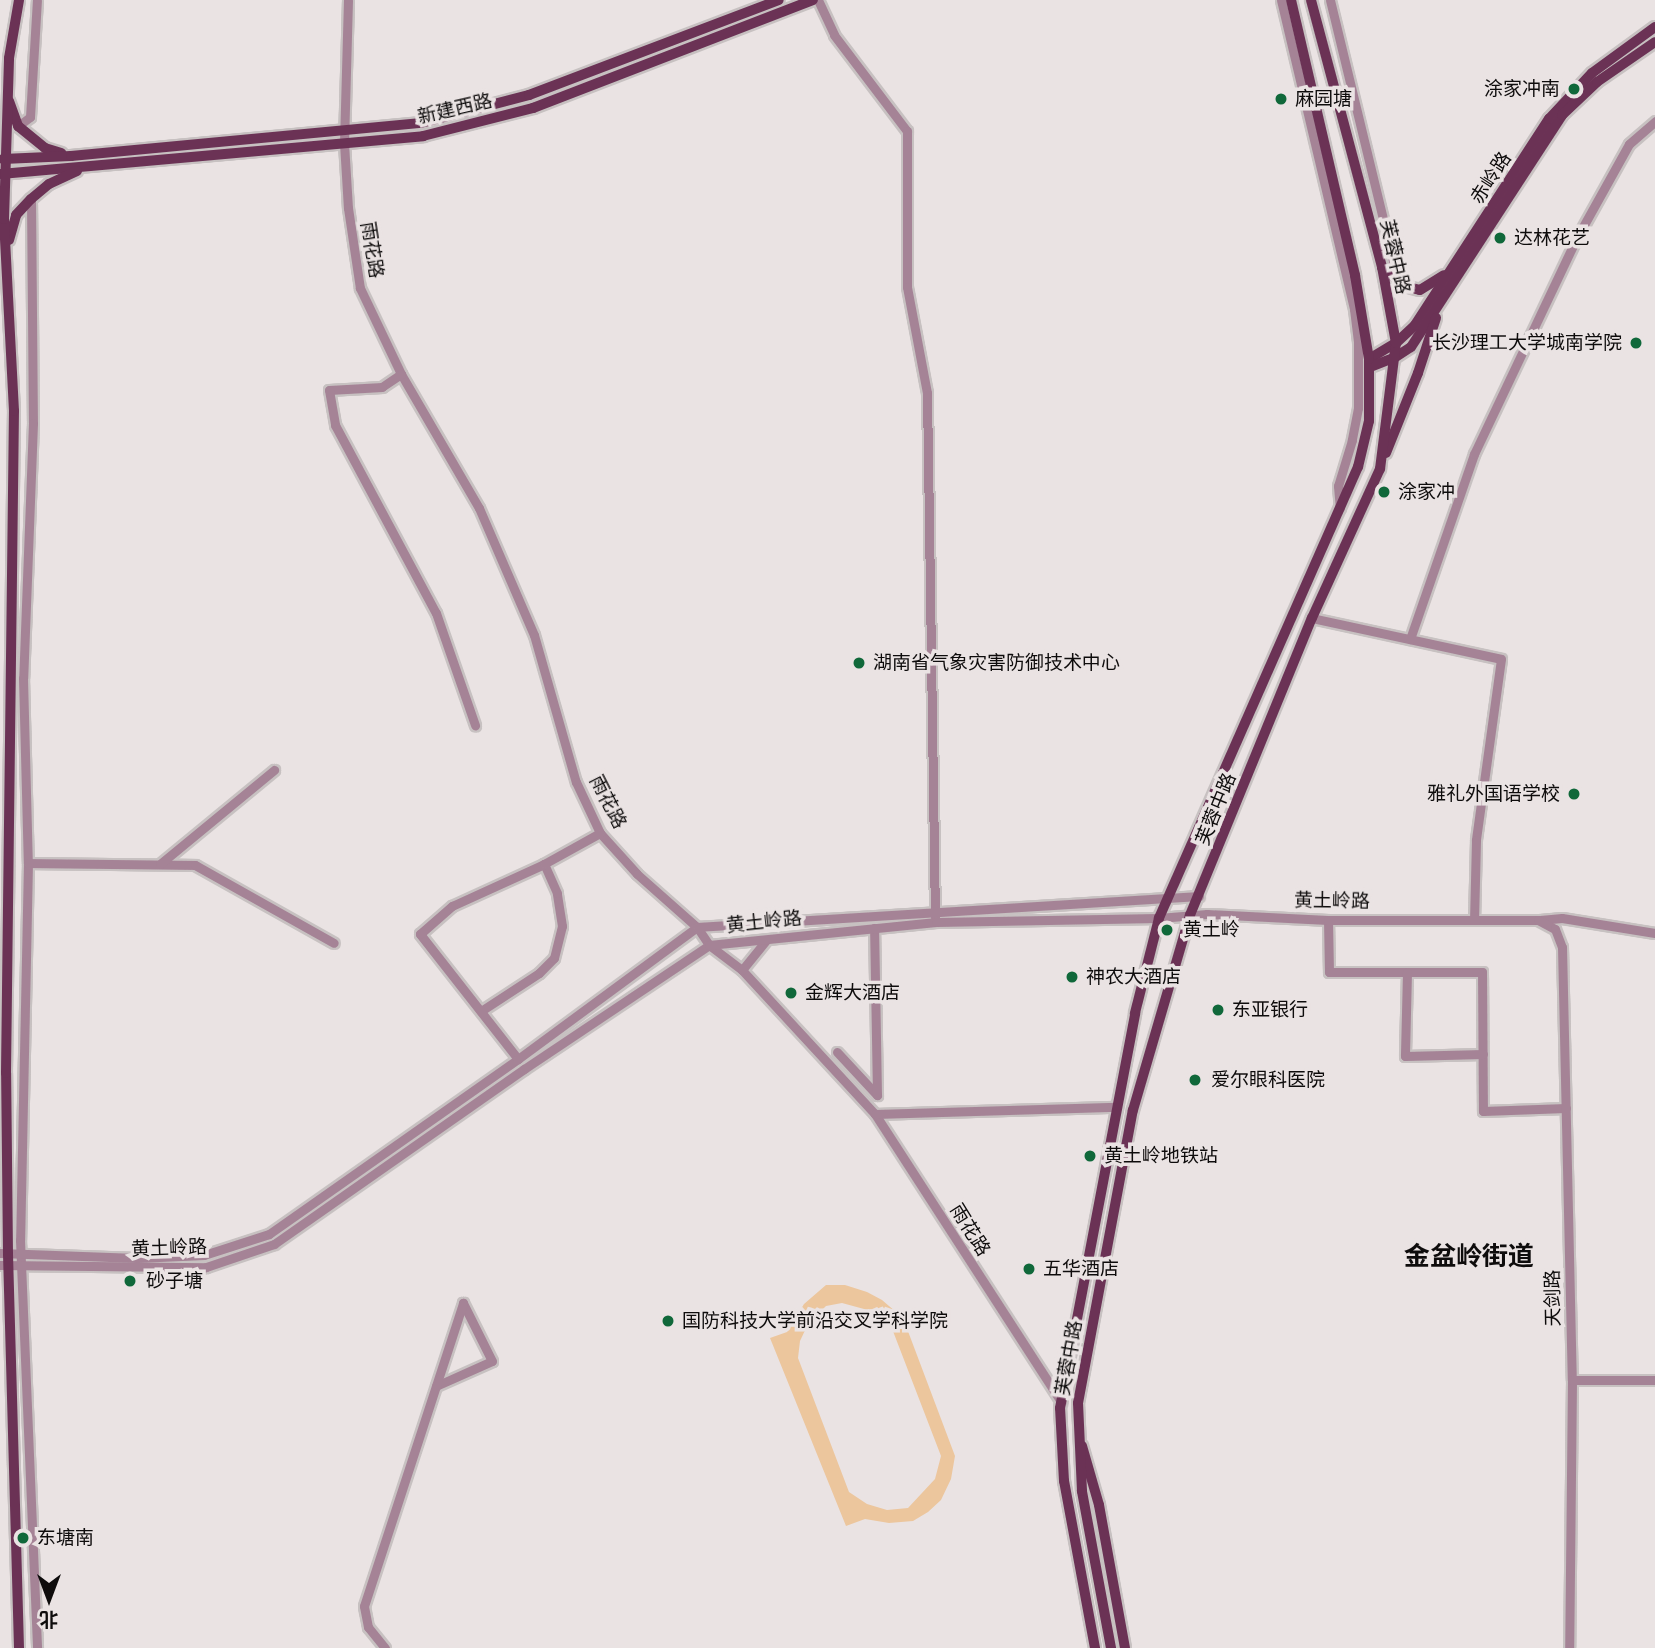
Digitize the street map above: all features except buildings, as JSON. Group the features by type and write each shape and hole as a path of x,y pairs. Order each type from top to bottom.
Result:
{"main road":[{"path":"19,0 9,58 3,174 14,411 4,1259 19,1648"},
{"name":"新建西路","path":"4,159 71,156 421,122 529,95 779,0"},
{"name":"新建西路","path":"3,174 424,136 533,108 815,0"},
{"name":"芙蓉中路","path":"1095,1648 1064,1481 1061,1402 1135,1013 1159,918 1359,467 1368,421 1370,363 1355,275 1291,0"},
{"name":"芙蓉中路","path":"1111,1648 1082,1491 1078,1403 1133,1110 1190,915 1312,618 1380,469 1396,343 1382,267 1311,0"},
{"name":"赤岭路","path":"1370,363 1415,325 1549,119 1592,73 1655,27"},
{"name":"赤岭路","path":"1370,363 1394,358 1411,347 1563,115 1597,82 1655,42"},
{"path":"6,94 18,126 45,148 71,156"},
{"path":"6,250 16,215 31,199 49,184 86,167"},
{"path":"1382,267 1404,286 1420,290 1449,272"},
{"name":"赤岭路","path":"1380,469 1419,373 1440,304"},
{"path":"1078,1436 1094,1484 1125,1648"}],"street":[{"path":"18,126 30,117 37,0"},
{"name":"雨花路","path":"348,0 344,144 348,208 360,288 401,374 479,508 534,635 576,782 600,833 637,874 697,927 709,945 742,970 875,1114 1061,1402"},
{"path":"815,0 834,35 907,131 907,287 927,393 936,922"},
{"path":"1280,0 1357,330 1360,373 1358,408 1349,452 1338,486 1340,509"},
{"path":"1330,0 1398,281"},
{"path":"1410,639 1474,454 1575,241 1629,144 1655,121"},
{"path":"31,199 33,423 23,678 28,863 20,1240 23,1254 37,1648"},
{"path":"401,374 382,387 329,390 335,425 436,613 475,725"},
{"path":"1312,618 1500,659 1476,841 1474,920"},
{"path":"160,864 274,770"},
{"path":"518,1059 421,934 452,906 544,864 600,833"},
{"path":"28,863 195,865 334,943"},
{"path":"481,1011 540,973 554,958 562,926 557,893 544,864"},
{"name":"黄土岭路","path":"4,1259 23,1254 137,1258 204,1255 269,1234 518,1059 697,927 1169,895 1199,896"},
{"name":"黄土岭路","path":"4,1259 23,1266 206,1267 274,1244 535,1062 709,945 936,922 1159,918 1190,915 1328,920 1562,918 1655,933"},
{"path":"1328,920 1329,972 1482,972 1483,1111 1566,1108"},
{"name":"天剑路","path":"1538,920 1555,929 1563,947 1572,1380 1569,1648"},
{"path":"837,1052 877,1094 874,928"},
{"path":"742,970 766,940"},
{"path":"1407,972 1405,1056 1483,1054"},
{"path":"875,1114 1117,1107"},
{"path":"385,1648 368,1627 364,1606 463,1303 492,1362 436,1386"},
{"path":"1572,1380 1655,1380"}],"shaded area":[{"path":"826,1285 845,1285 882,1300 903,1318 955,1456 951,1479 941,1500 913,1521 889,1523 865,1519 846,1526 770,1338 787,1332 804,1304","holes":["842,1303 864,1309 891,1326 941,1456 935,1479 908,1508 887,1510 867,1504 849,1492 798,1358 800,1341 808,1324 826,1306"]}],"place":[{"name":"涂家冲南","path":"1574,89"},
{"name":"麻园塘","path":"1281,99"},
{"name":"达林花艺","path":"1500,238"},
{"name":"长沙理工大学城南学院","path":"1636,343"},
{"name":"涂家冲","path":"1384,492"},
{"name":"湖南省气象灾害防御技术中心","path":"859,663"},
{"name":"雅礼外国语学校","path":"1574,794"},
{"name":"黄土岭","path":"1167,930"},
{"name":"神农大酒店","path":"1072,977"},
{"name":"金辉大酒店","path":"791,993"},
{"name":"东亚银行","path":"1218,1010"},
{"name":"爱尔眼科医院","path":"1195,1080"},
{"name":"黄土岭地铁站","path":"1090,1156"},
{"name":"五华酒店","path":"1029,1269"},
{"name":"砂子塘","path":"130,1281"},
{"name":"国防科技大学前沿交叉学科学院","path":"668,1321"},
{"name":"东塘南","path":"23,1538"}],"district":[{"name":"金盆岭街道","path":"1469,1256"}]}
